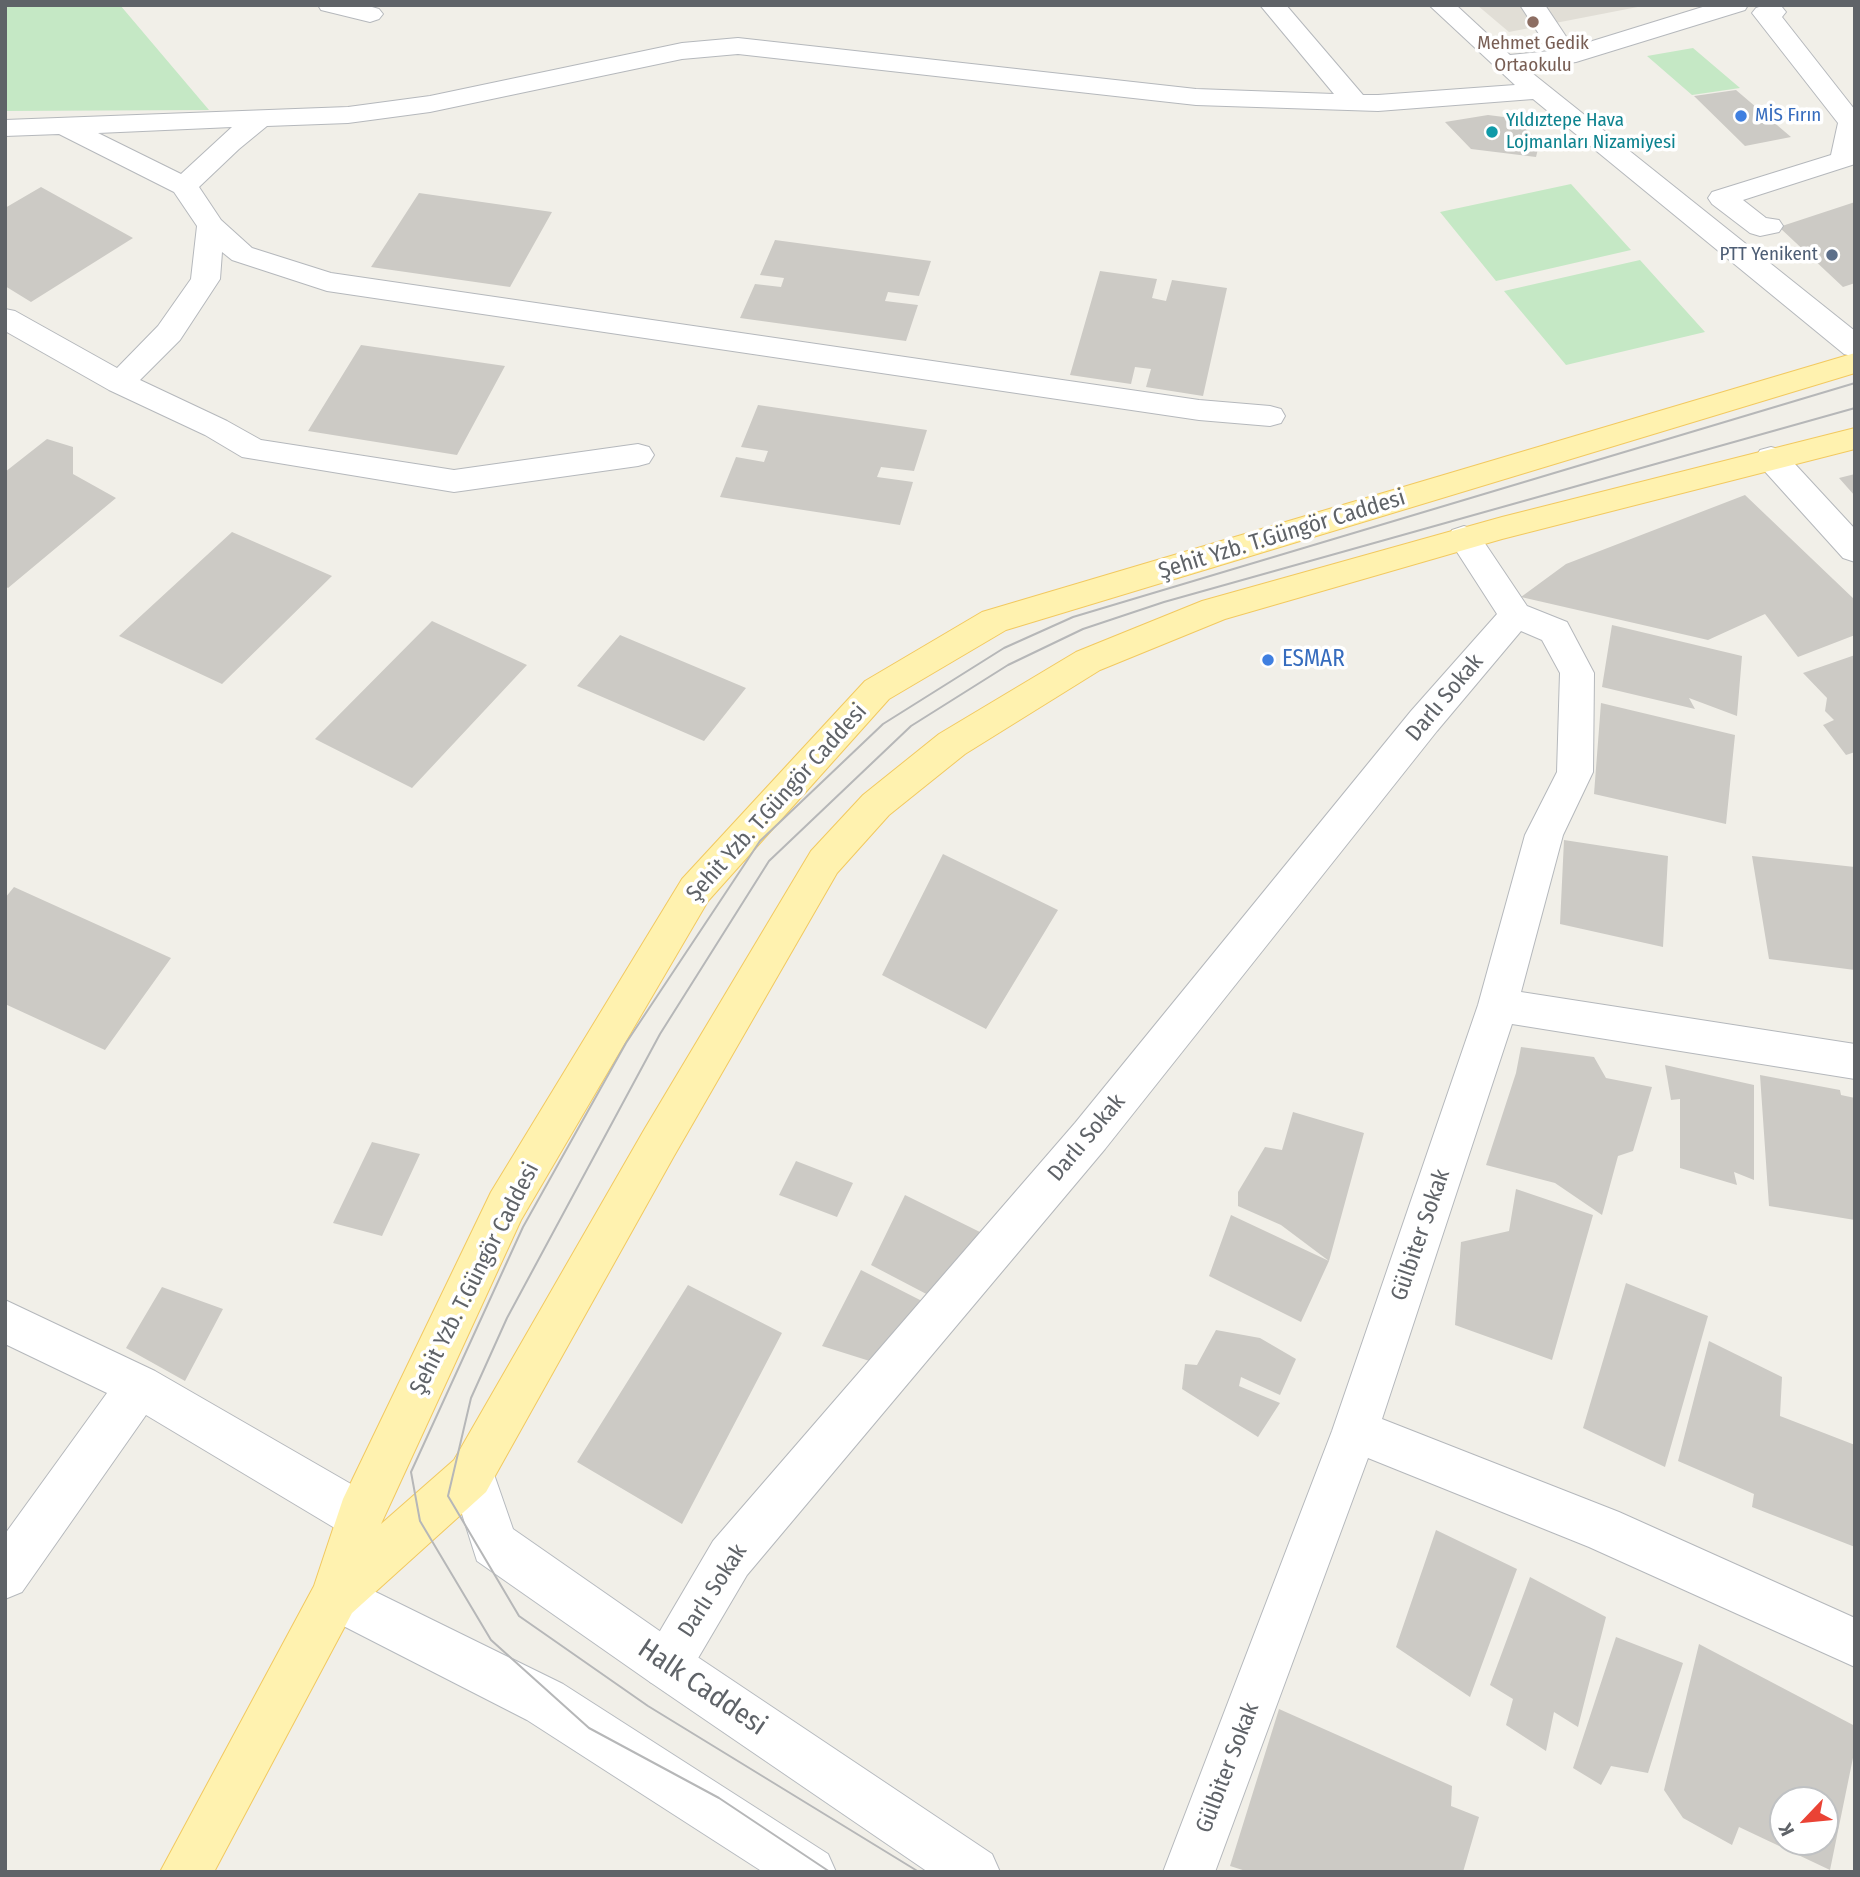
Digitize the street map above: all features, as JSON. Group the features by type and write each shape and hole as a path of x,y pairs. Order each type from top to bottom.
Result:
{"main road":[{"name":"Şehit Yzb. T.Güngör Caddesi","path":"186,1872 335,1596 360,1516 506,1206 695,890 877,690 994,621 1855,363"},
{"path":"335,1596 472,1473 659,1143 824,862 876,805 952,744 1088,661 1214,610 1464,538 1855,438"}],"street":[{"path":"330,5 370,14"},
{"path":"1272,5 1355,102"},
{"path":"1441,5 1504,62 1855,347"},
{"path":"1532,5 1567,57"},
{"path":"1504,62 1567,57 1737,5"},
{"path":"1769,226 1760,227 1723,198 1844,160 1851,123 1765,13 1773,12"},
{"path":"5,128 348,116 416,106 603,65 682,51 738,46 1196,97 1355,102 1504,96 1541,91"},
{"path":"184,186 229,143 262,117"},
{"path":"61,124 184,186 211,226 242,254 327,282 1199,410 1270,416"},
{"path":"120,383 169,333 205,279 211,226"},
{"path":"5,318 120,383 216,428 253,449 454,481 638,455"},
{"path":"1771,458 1855,550"},
{"path":"1464,538 1515,615"},
{"name":"Gülbiter Sokak","path":"1189,1872 1355,1431 1498,1005 1544,835 1575,772 1577,673 1555,631 1515,615"},
{"name":"Darlı Sokak","path":"667,1665 730,1558 1090,1136 1424,721 1515,615"},
{"path":"1498,1005 1855,1062"},
{"path":"5,1321 139,1386 360,1516"},
{"path":"5,1575 139,1386"},
{"path":"1355,1431 1602,1529 1855,1643"},
{"name":"Halk Caddesi","path":"472,1473 494,1544 667,1665 974,1872"},
{"path":"335,1596 545,1702 810,1872"}],"shaded area":[{"name":"Mehmet Gedik Ortaokulu","path":"1477,5 1648,5 1509,32"}],"green space":[{"path":"5,5 120,5 209,110 5,111"},
{"path":"1693,48 1740,88 1692,95 1647,56"},
{"path":"1571,184 1631,250 1496,281 1440,212"},
{"path":"1640,260 1705,332 1566,365 1504,291"}],"building":[{"name":"MİS Fırın","path":"1736,90 1791,137 1745,146 1694,96"},
{"name":"Yıldıztepe Hava Lojmanları Nizamiyesi","path":"1488,115 1512,118 1540,141 1536,157 1471,149 1445,122"},
{"path":"41,187 133,238 31,302 5,286 5,208"},
{"path":"419,193 552,212 510,287 371,267"},
{"name":"PTT Yenikent","path":"1855,202 1855,283 1843,287 1779,227"},
{"path":"775,240 931,261 919,296 888,292 885,301 918,305 906,341 740,318 755,284 781,287 784,278 760,275"},
{"path":"1100,271 1157,279 1152,298 1166,301 1172,280 1227,288 1203,396 1146,387 1151,369 1135,367 1131,384 1070,375"},
{"path":"361,345 505,366 457,455 308,431"},
{"path":"758,405 927,430 914,471 881,467 877,477 913,482 900,525 720,497 736,457 764,462 768,451 741,447"},
{"path":"47,439 73,447 73,474 116,498 8,588 5,586 5,472"},
{"path":"1855,474 1855,496 1839,478"},
{"path":"1745,495 1855,600 1855,635 1798,657 1765,614 1708,640 1521,597 1566,564"},
{"path":"232,532 332,576 222,684 119,636"},
{"path":"432,621 527,665 412,788 315,739"},
{"path":"1612,625 1742,656 1737,716 1689,698 1695,709 1602,687"},
{"path":"620,635 746,688 704,741 577,686"},
{"path":"1855,655 1855,752 1846,755 1823,725 1834,720 1825,711 1827,698 1803,673"},
{"path":"1601,703 1735,735 1726,824 1594,794"},
{"path":"1564,840 1668,856 1663,947 1560,924"},
{"path":"943,854 1058,910 986,1029 882,975"},
{"path":"1752,856 1855,867 1855,970 1769,959"},
{"path":"14,887 171,958 105,1050 5,1004 5,898"},
{"path":"1521,1047 1594,1057 1606,1078 1652,1087 1633,1151 1618,1156 1602,1215 1555,1183 1486,1165 1516,1073"},
{"path":"1665,1065 1754,1085 1754,1180 1734,1172 1737,1185 1680,1168 1680,1099 1671,1100"},
{"path":"1760,1075 1840,1090 1841,1095 1855,1098 1855,1220 1769,1206"},
{"path":"1293,1112 1364,1133 1329,1261 1281,1225 1238,1206 1238,1192 1265,1147 1282,1150"},
{"path":"372,1142 420,1154 382,1236 333,1223"},
{"path":"796,1161 853,1183 837,1217 779,1195"},
{"path":"1516,1189 1593,1215 1552,1360 1455,1325 1461,1242 1509,1231"},
{"path":"905,1195 984,1234 934,1298 871,1265"},
{"path":"1231,1215 1329,1261 1301,1322 1209,1276"},
{"path":"861,1270 922,1301 876,1363 822,1346"},
{"path":"1626,1283 1708,1316 1665,1467 1583,1428"},
{"path":"688,1285 782,1333 682,1524 577,1462"},
{"path":"162,1287 223,1309 185,1381 126,1348"},
{"path":"1216,1330 1260,1338 1296,1359 1280,1395 1241,1377 1239,1386 1280,1403 1258,1437 1182,1389 1185,1364 1197,1365"},
{"path":"1709,1341 1782,1377 1780,1416 1855,1445 1855,1547 1752,1507 1754,1494 1678,1461"},
{"path":"1436,1530 1517,1569 1470,1697 1396,1647"},
{"path":"1530,1577 1606,1617 1578,1727 1554,1712 1546,1751 1506,1725 1513,1699 1490,1685"},
{"path":"1616,1637 1683,1663 1648,1773 1611,1766 1601,1785 1573,1768"},
{"path":"1699,1644 1855,1726 1855,1748 1839,1826 1839,1786 1769,1786 1769,1841 1739,1827 1732,1845 1683,1818 1664,1790"},
{"path":"1279,1709 1452,1786 1451,1806 1479,1817 1463,1872 1249,1872 1230,1866"},
{"path":"1800,1856 1833,1856 1830,1870"}],"tram line":[{"path":"830,1872 719,1798 589,1728 491,1640 420,1521 411,1472 523,1227 626,1043 760,841 883,724 1004,648 1073,617 1855,383"},
{"path":"919,1872 648,1706 519,1616 448,1496 471,1398 507,1318 660,1034 769,861 911,726 1008,665 1083,629 1164,602 1855,408"}],"place":[{"name":"Mehmet Gedik Ortaokulu","path":"1533,22"},
{"name":"MİS Fırın","path":"1741,116"},
{"name":"Yıldıztepe Hava Lojmanları Nizamiyesi","path":"1492,132"},
{"name":"PTT Yenikent","path":"1832,255"},
{"name":"ESMAR","path":"1268,660"}]}
